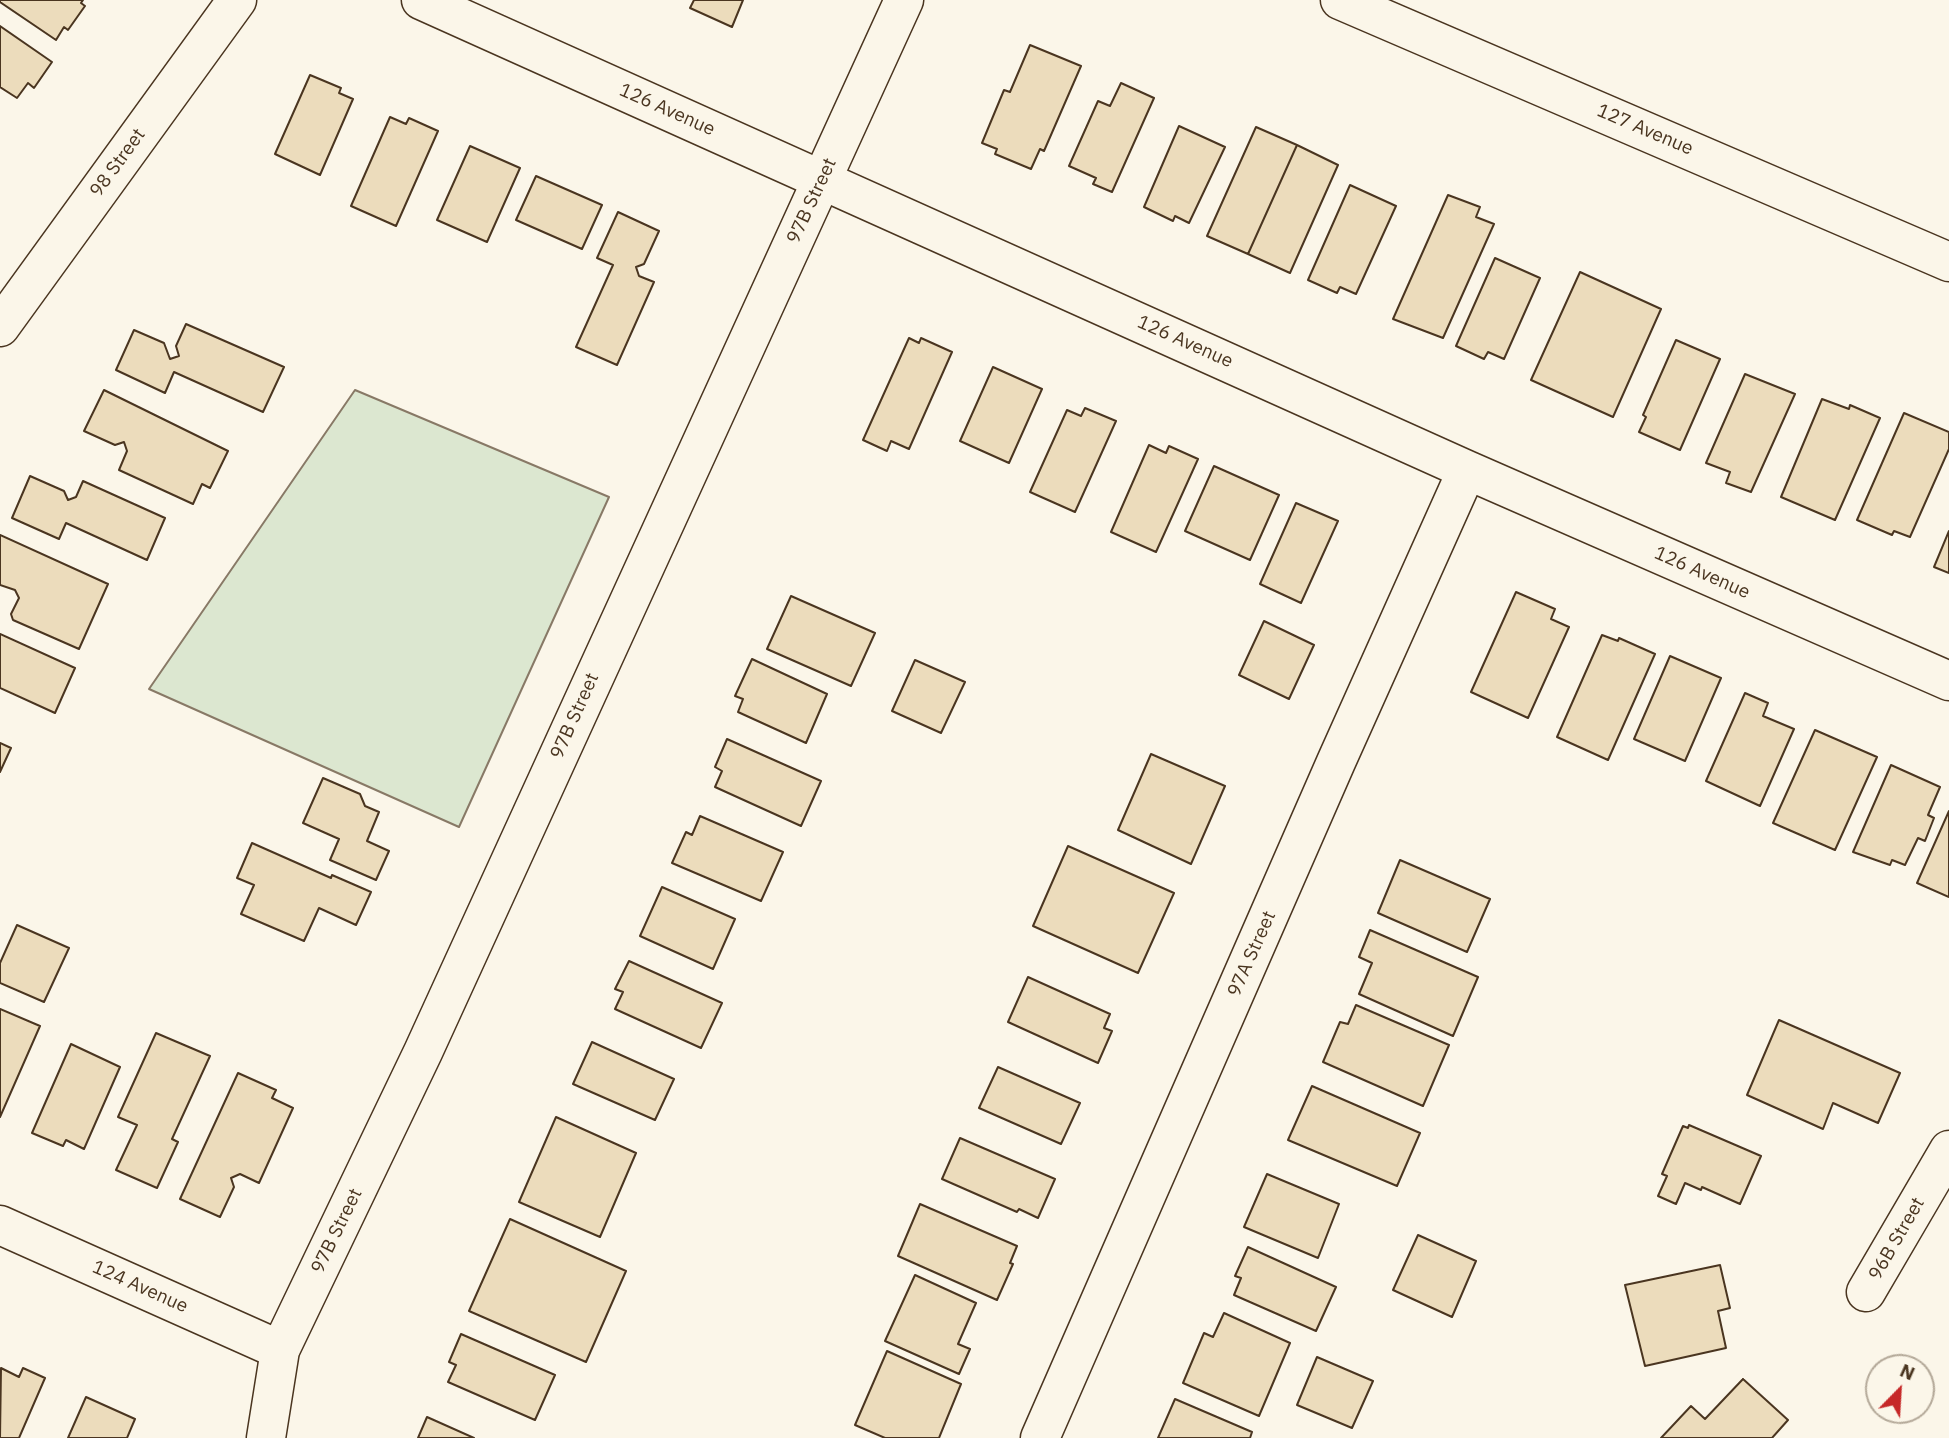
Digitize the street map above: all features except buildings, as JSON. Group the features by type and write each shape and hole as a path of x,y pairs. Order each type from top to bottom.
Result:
{"street":[{"name":"98 Street","path":"0,327 237,0"},
{"name":"126 Avenue","path":"421,0 1467,470 1949,681"},
{"name":"97B Street","path":"266,1438 280,1350 423,1052 904,0"},
{"name":"127 Avenue","path":"1340,0 1949,262"},
{"name":"97A Street","path":"1040,1438 1467,470"},
{"name":"96B Street","path":"1866,1292 1949,1150"},
{"name":"124 Avenue","path":"0,1225 280,1350"}],"green space":[{"path":"355,390 609,497 459,827 149,689"}]}
